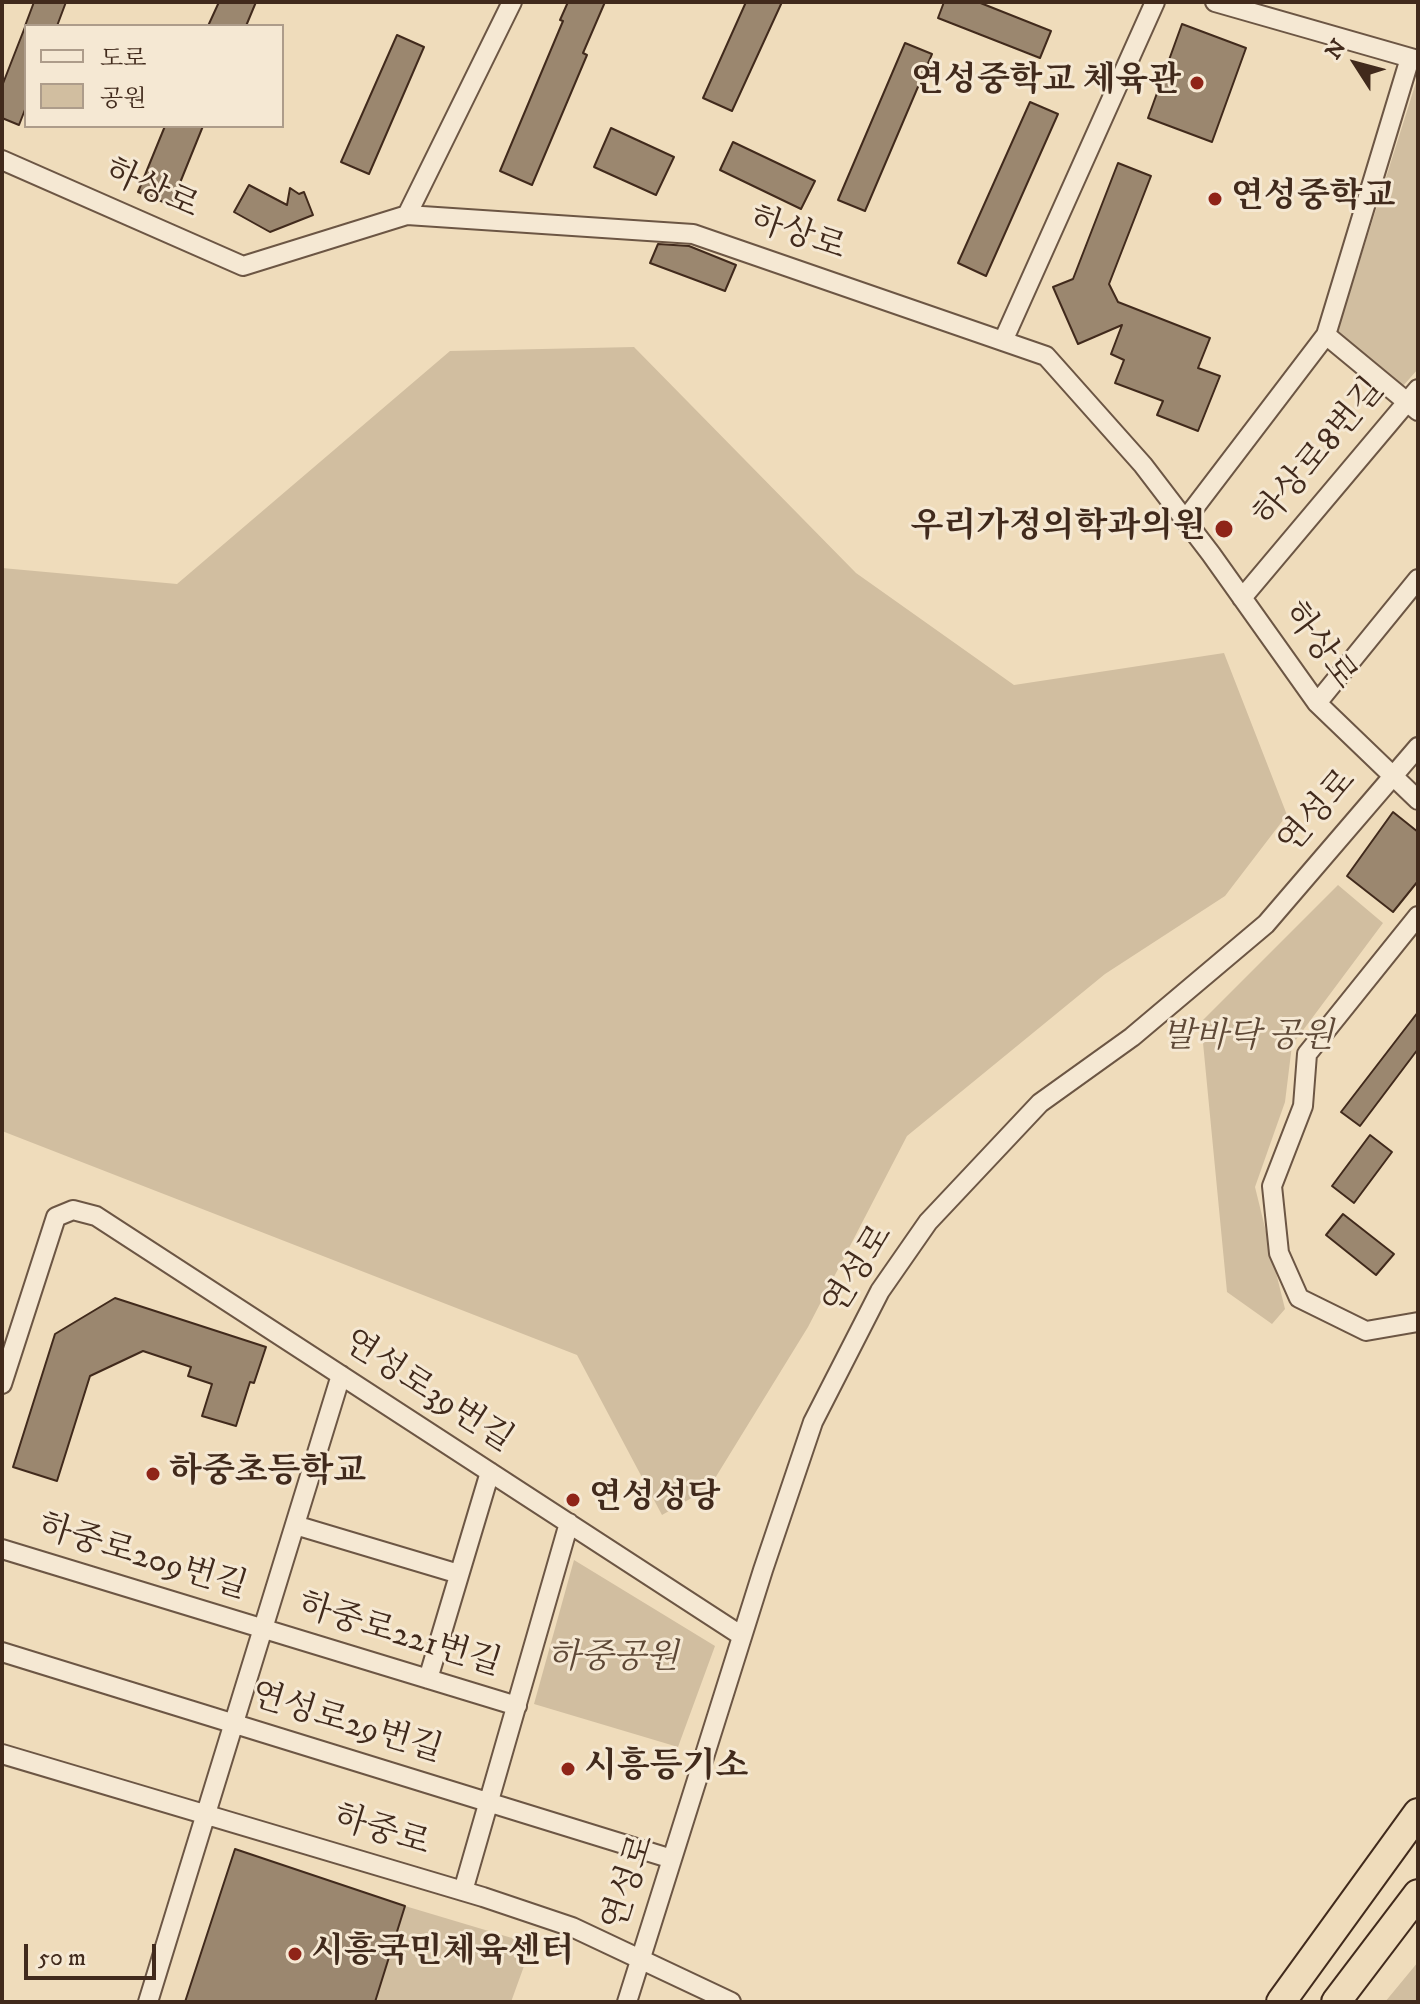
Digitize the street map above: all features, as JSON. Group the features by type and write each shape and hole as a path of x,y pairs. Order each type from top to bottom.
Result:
{"highway":[{"path":"1281,2002 1418,1813"},
{"path":"1336,2002 1418,1894"}],"street":[{"path":"407,215 512,2"},
{"path":"1003,341 1155,2"},
{"path":"1185,520 1326,335 1414,59 1215,2"},
{"name":"하상로","path":"2,160 243,266 407,215 693,234 1046,356 1143,465 1317,703 1418,800"},
{"path":"1326,335 1414,400"},
{"name":"하상로8번길","path":"1242,598 1414,400"},
{"path":"1317,703 1418,579"},
{"name":"연성로","path":"627,2002 813,1422 880,1291 928,1222 1040,1103 1132,1037 1266,924 1418,747"},
{"path":"1418,916 1307,1054 1303,1106 1272,1186 1279,1253 1299,1298 1366,1331 1418,1322"},
{"name":"연성로39번길","path":"2,1384 56,1217 73,1210 96,1216 742,1636"},
{"name":"하중로221번길","path":"148,2002 341,1375"},
{"path":"428,1679 490,1472"},
{"path":"463,1891 569,1523"},
{"path":"295,1525 459,1574"},
{"name":"하중로209번길","path":"2,1549 263,1629"},
{"name":"하중로221번길","path":"263,1629 517,1706"},
{"name":"연성로29번길","path":"2,1652 672,1859"},
{"name":"하중로","path":"2,1754 463,1891 572,1927 731,2002"}],"green space":[{"path":"1418,76 1418,369 1403,386 1337,333"},
{"path":"634,347 856,573 1014,685 1224,653 1287,815 1225,896 1105,974 907,1136 808,1327 709,1488 662,1515 577,1355 2,1131 2,568 177,584 450,351"},
{"name":"발바닥 공원","path":"1338,885 1383,923 1292,1045 1285,1102 1255,1187 1285,1309 1272,1324 1227,1292 1201,1022"},
{"name":"하중공원","path":"574,1560 715,1646 678,1747 534,1704"},
{"path":"405,1906 532,1944 511,2002 375,2002"},
{"path":"1418,1962 1418,2002 1385,2002"}],"building":[{"path":"34,2 66,2 58,24 26,24"},
{"path":"219,2 256,2 247,24 209,24"},
{"path":"568,2 605,2 583,53 587,55 532,185 500,171 563,21 560,20"},
{"path":"746,2 782,2 732,111 703,98"},
{"path":"944,2 978,2 1051,31 1040,58 938,18"},
{"name":"연성중학교 체육관","path":"1182,24 1246,48 1212,142 1148,118"},
{"path":"24,30 24,112 19,125 2,118 2,86"},
{"path":"397,35 424,47 369,174 341,162"},
{"path":"905,43 932,54 865,211 838,200"},
{"path":"1030,102 1058,114 986,276 958,263"},
{"path":"164,128 202,128 171,205 138,192"},
{"path":"611,128 674,157 656,195 594,167"},
{"path":"733,142 815,181 801,209 720,170"},
{"name":"연성중학교","path":"1118,163 1151,176 1109,284 1118,302 1210,338 1198,368 1220,376 1198,431 1157,415 1163,401 1115,383 1124,360 1111,354 1122,325 1078,344 1053,287 1073,279"},
{"path":"249,185 287,205 290,188 299,194 304,192 313,215 270,232 234,212"},
{"path":"658,244 689,246 736,265 725,291 650,263"},
{"path":"1393,812 1418,832 1418,881 1393,912 1347,876"},
{"path":"1418,1012 1418,1049 1360,1126 1341,1112"},
{"path":"1370,1135 1392,1152 1354,1203 1332,1186"},
{"path":"1343,1214 1394,1254 1376,1275 1326,1235"},
{"path":"115,1298 266,1347 254,1383 250,1382 236,1426 202,1416 212,1384 188,1376 191,1367 143,1351 90,1376 57,1481 13,1467 55,1334"},
{"name":"시흥국민체육센터","path":"235,1849 405,1906 375,2002 185,2002"}],"place":[{"name":"연성중학교 체육관","path":"1197,83"},
{"name":"연성중학교","path":"1215,199"},
{"name":"우리가정의학과의원","path":"1224,529"},
{"name":"하중초등학교","path":"153,1474"},
{"name":"연성성당","path":"573,1500"},
{"name":"시흥등기소","path":"568,1769"},
{"name":"시흥국민체육센터","path":"295,1954"}]}
